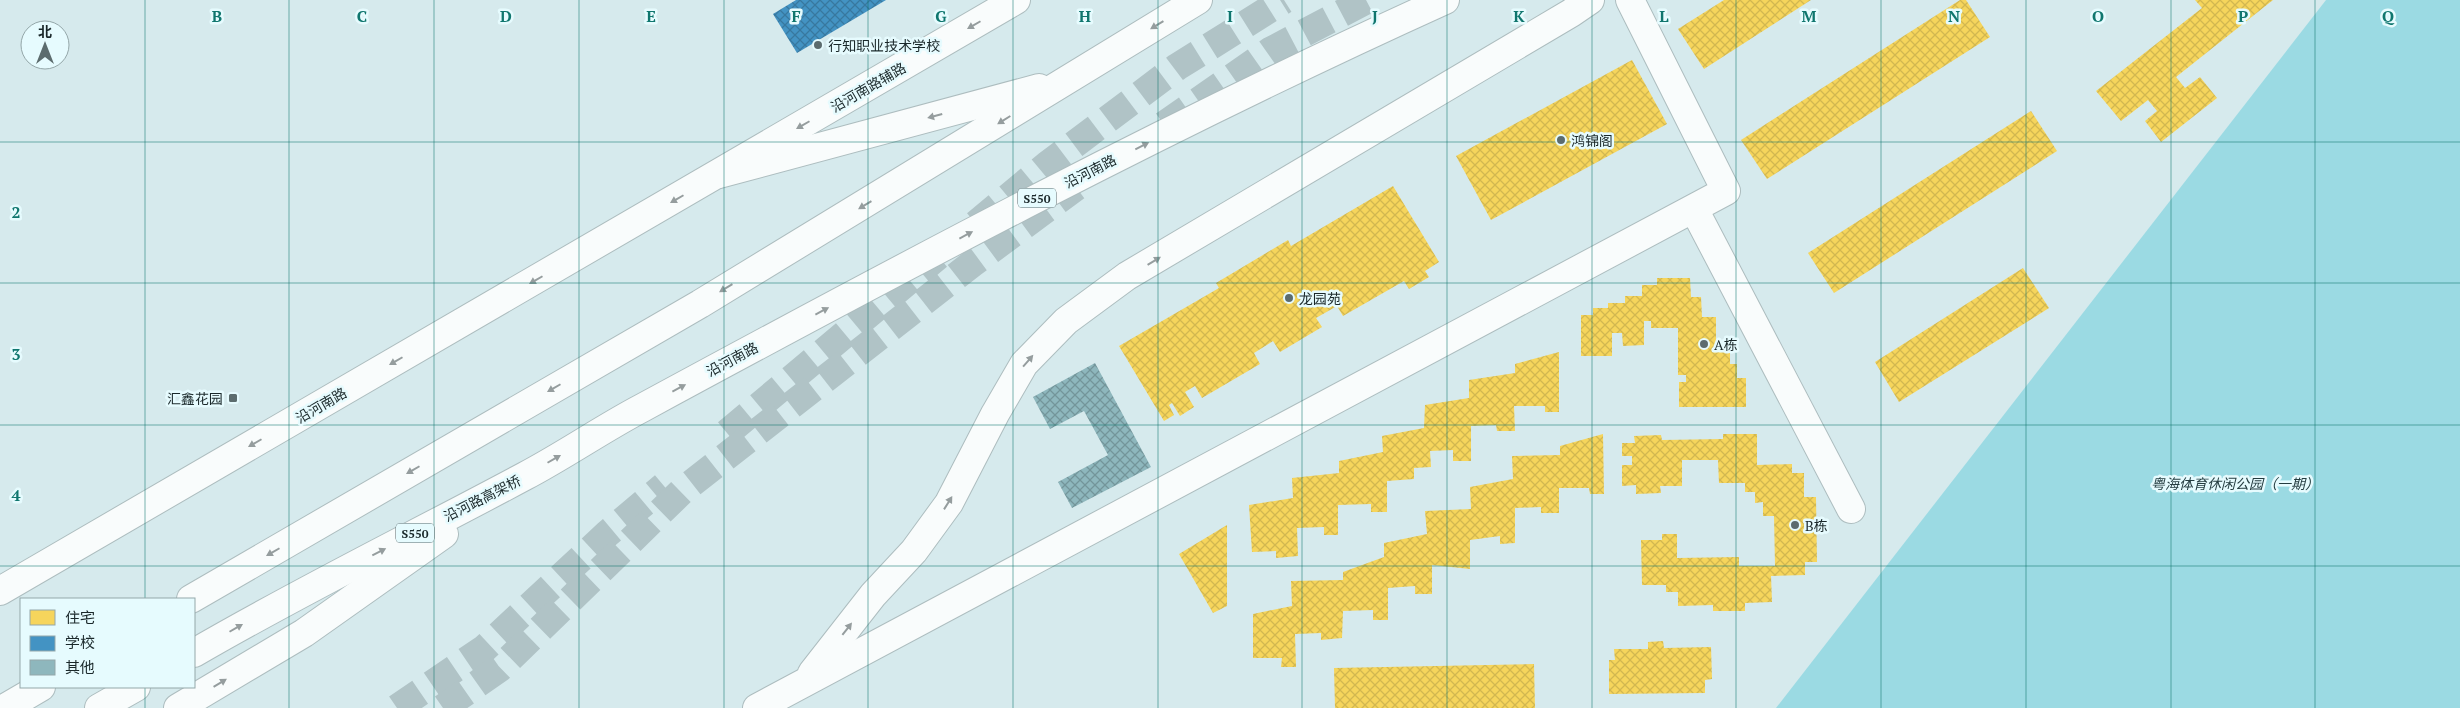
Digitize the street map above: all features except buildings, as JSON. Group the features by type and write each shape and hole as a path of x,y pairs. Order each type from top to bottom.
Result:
{"main road":[{"name":"沿河南路辅路","path":"719,174 1016,0"},
{"path":"193,598 741,279 1198,0"},
{"name":"沿河南路","path":"636,411 1018,208 1302,65 1445,0"},
{"path":"785,708 874,595 914,551 943,511 1024,364 1066,321 1127,276 1563,18 1590,0"},
{"path":"757,708 1726,191 1630,0"},
{"path":"719,174 1067,80"},
{"name":"沿河南路","path":"7,583 719,174"},
{"path":"1694,209 1851,510"},
{"name":"沿河路高架桥","path":"195,652 277,605 528,474 636,411"},
{"path":"178,708 304,633 528,474"},
{"path":"4,708 39,688"},
{"path":"99,708 134,688"}],"green space":[{"name":"粤海体育休闲公园（一期）","path":"2326,0 2460,0 2460,708 1776,708"}],"tunnel":[{"path":"976,224 1047,165 1177,67 1284,0"},
{"path":"1164,125 1270,51 1367,0"},
{"path":"443,708 500,668 682,491 973,263 1076,187"},
{"path":"727,433 938,256"},
{"path":"397,708 485,648 607,534 664,486"}],"place":[{"name":"行知职业技术学校","path":"818,45"},
{"name":"鸿锦阁","path":"1561,140"},
{"name":"龙园苑","path":"1289,298"},
{"name":"A栋","path":"1704,344"},
{"name":"汇鑫花园","path":"233,398"},
{"name":"B栋","path":"1795,525"}]}
